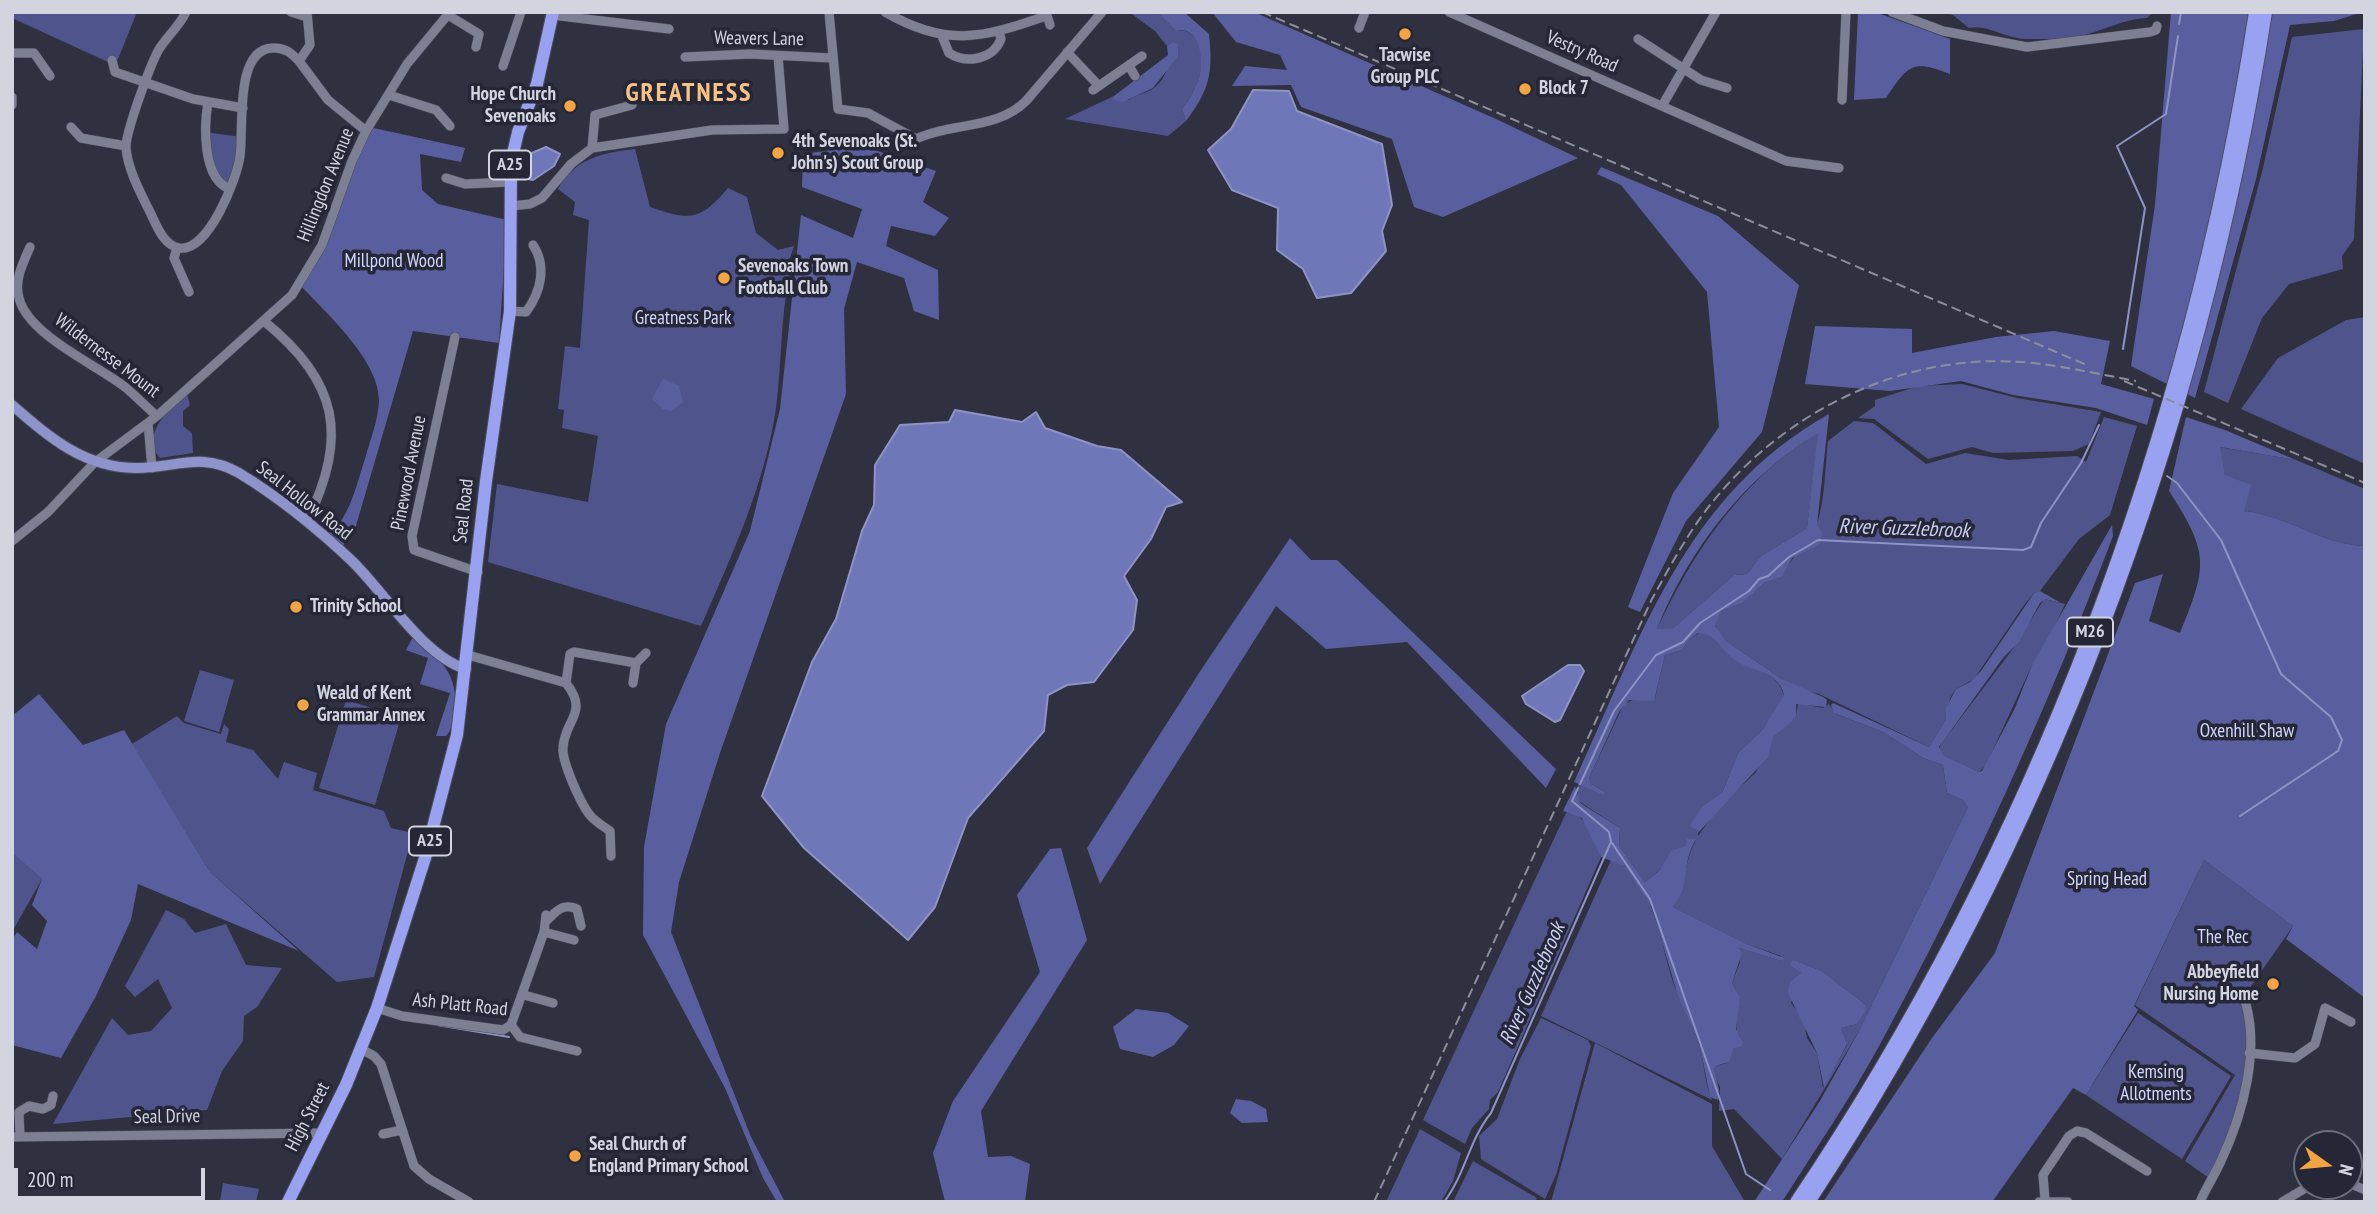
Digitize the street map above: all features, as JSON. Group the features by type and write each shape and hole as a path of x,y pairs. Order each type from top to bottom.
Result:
{"highway":[{"name":"M26","path":"1796,1202 1867,1088 1962,917 2020,798 2087,639 2141,489 2189,329 2227,168 2255,12"},
{"name":"M26","path":"1809,1202 1902,1052 1968,928 2044,770 2107,617 2165,451 2202,320 2239,161 2266,12"},
{"name":"Seal Road","path":"377,1009 432,834 457,735 478,572 481,519 510,311 510,182 513,149 537,84 552,14"},
{"name":"High Street","path":"288,1202 361,1049 377,1009"}],"main road":[{"name":"Seal Hollow Road","path":"12,405 55,441 95,463 123,468 152,468 202,460 220,463 270,493 307,522 354,563 444,659 466,669"}],"street":[{"path":"290,12 307,15 310,45 299,61"},
{"path":"506,65 520,12"},
{"path":"829,12 838,109 868,113 916,139 1012,113 1026,101 1102,12"},
{"path":"885,12 919,30 942,36 975,37 1047,18"},
{"path":"1085,12 1094,19"},
{"path":"1359,28 1365,12"},
{"name":"Vestry Road","path":"1449,12 1786,161 1839,168"},
{"path":"1662,106 1716,12"},
{"path":"1842,100 1846,12"},
{"path":"1892,12 1943,31 2026,47 2154,32 2157,26"},
{"path":"196,19 186,13 158,52 126,146 142,196 160,233 177,248 188,248 206,233 230,190 240,158 247,68 256,54 277,48 287,50 299,61 328,100 366,131"},
{"name":"Hillingdon Avenue","path":"12,541 48,512 95,463 157,416 292,295 322,245 352,161 366,131 407,64 449,14 479,34 476,47"},
{"path":"552,14 669,29"},
{"path":"942,36 949,53 970,59 982,57 996,48 1001,39 999,32"},
{"path":"1638,39 1701,80 1727,88"},
{"path":"12,52 34,53 50,76"},
{"path":"1068,52 1096,88 1142,56"},
{"name":"Weavers Lane","path":"685,57 733,54 832,58"},
{"path":"511,206 530,204 542,198 571,164 592,148 712,130 783,129 778,56"},
{"path":"112,60 115,72 208,102 243,108"},
{"path":"1129,66 1135,76"},
{"path":"389,95 436,110 450,126"},
{"path":"12,97 12,105"},
{"path":"208,102 204,132 208,154 220,183 230,190"},
{"path":"592,148 593,118 599,112 619,103 632,105"},
{"path":"71,127 76,137 126,146"},
{"path":"446,178 510,182"},
{"path":"510,311 526,312 538,291 542,258 533,245"},
{"name":"Wildernesse Mount","path":"30,247 19,272 19,299 34,322 69,351 124,387 157,416"},
{"path":"177,248 174,258 189,292"},
{"path":"265,322 313,370 330,416 333,442 331,463 307,522"},
{"name":"Pinewood Avenue","path":"455,337 412,537 414,550 478,572"},
{"path":"148,423 152,468"},
{"path":"566,683 570,654 574,652 635,663"},
{"path":"633,683 635,663 646,653"},
{"path":"468,655 566,683 577,705 563,746 564,760 573,791 587,812 599,818 610,831 611,856"},
{"path":"511,1025 524,995 546,918 561,907 571,906 577,909 580,926"},
{"path":"544,932 574,940"},
{"path":"524,995 553,1003"},
{"path":"2200,1202 2238,1120 2249,1053 2251,1016 2243,995"},
{"name":"Ash Platt Road","path":"377,1009 402,1016 503,1030 511,1025 520,1037 577,1051"},
{"path":"2249,1053 2295,1058 2315,1044 2325,1009 2351,1022"},
{"path":"361,1049 374,1055 379,1062 418,1171 469,1202"},
{"path":"16,1137 19,1112 29,1106 43,1109 51,1105 53,1096"},
{"path":"383,1134 402,1130"},
{"path":"2068,1202 2042,1201 2043,1175 2069,1136 2077,1130 2147,1171"},
{"name":"Seal Drive","path":"16,1137 322,1133"}],"green space":[{"path":"12,12 137,12 118,59 108,62 12,18"},
{"path":"1129,12 1157,12 1176,31 1191,34 1199,46 1201,71 1192,94 1182,109 1186,121 1168,136 1065,119 1114,96 1114,100 1129,100 1151,90 1162,79 1168,67 1173,42 1167,46 1155,31"},
{"path":"1157,12 1184,12 1209,34 1208,80 1186,121 1182,109 1199,78 1199,46 1191,34 1176,31"},
{"path":"1212,12 1254,12 1578,158 1443,217 1414,207 1392,139 1301,107 1291,85 1232,86 1245,66 1287,70 1280,55 1236,42"},
{"path":"1858,12 1875,12 1950,39 1950,74 1919,66 1906,72 1886,98 1854,100"},
{"path":"1941,12 2153,12 2147,18 2080,36 2046,39 2019,38 1983,28 1969,28 1953,15"},
{"path":"2171,12 2363,12 2334,21 2290,25 2256,179 2195,398 2131,366 2155,205"},
{"path":"2364,29 2354,239 2342,256 2343,269 2289,284 2262,318 2228,403 2204,392 2263,168 2292,37"},
{"path":"1173,42 1178,44 1178,56 1153,88 1123,102 1114,100 1114,96 1168,55 1167,46"},
{"name":"Millpond Wood","path":"369,127 465,148 461,162 420,154 422,190 438,204 507,220 499,343 413,331 355,529 342,547 324,529 336,528 354,495 377,416 377,386 371,370 350,339 301,286 341,203"},
{"path":"204,132 242,137 230,189 220,183"},
{"path":"863,146 936,171 923,202 949,218 935,236 891,226 886,246 938,270 939,320 914,311 904,278 857,262 844,309 846,394 720,753 679,882 671,932 751,1137 785,1202 777,1202 763,1178 725,1088 643,935 644,847 666,724 750,531 780,409 801,215 853,238 862,209 802,187 803,154"},
{"name":"Greatness Park","path":"635,149 650,207 675,215 694,215 710,207 728,188 747,197 756,233 778,250 794,246 789,261 778,391 771,436 756,492 701,626 488,562 497,484 588,502 598,436 562,428 564,410 558,409 565,346 580,348 589,220 573,215 575,202 558,189 573,170 590,159"},
{"path":"1601,167 1718,216 1799,285 1762,432 1686,521 1640,612 1628,607 1673,493 1719,427 1707,292 1621,185 1597,174"},
{"path":"2365,317 2365,464 2241,409 2278,358 2346,320"},
{"path":"1815,326 1912,329 1912,353 1996,337 2054,331 2110,341 2101,384 2154,399 2147,425 2096,408 2013,395 1961,381 1890,391 1805,384"},
{"path":"663,379 679,386 683,402 671,411 663,409 652,399"},
{"path":"1962,384 2017,398 2101,412 2089,444 2073,451 1993,453 1972,447 1928,459 1874,419 1858,418 1875,406 1875,400 1918,386"},
{"path":"187,394 190,405 183,411 183,426 192,433 193,453 160,458 154,449 155,431 166,414"},
{"path":"1829,414 1817,525 1822,533 1820,544 1792,558 1782,577 1764,583 1743,603 1721,611 1715,626 1726,641 1782,679 1823,697 1827,700 1826,707 1796,704 1796,715 1773,737 1768,757 1696,835 1698,831 1690,826 1702,806 1722,793 1738,753 1763,729 1784,695 1781,687 1770,676 1739,663 1709,636 1698,633 1689,639 1682,650 1665,655 1654,701 1629,700 1619,712 1589,778 1591,784 1605,792 1604,795 1574,782 1645,625 1672,575 1702,529 1737,486 1779,447","holes":["1818,433 1807,528 1761,556 1747,574 1734,575 1672,629 1657,629 1685,571 1722,518 1767,471"]},
{"path":"2104,417 2137,426 2110,515 2079,539 2040,591 2034,593 2024,605 1974,679 1956,689 1950,698 1946,719 1929,747 1819,694 1794,687 1726,641 1716,630 1715,623 1721,611 1743,603 1764,583 1782,577 1811,535 1821,509 1828,441 1854,421 1873,423 1926,464 1965,453 2009,460 2077,456 2086,462"},
{"path":"2186,417 2296,460 2220,447 2225,475 2251,485 2244,511 2275,518 2334,541 2365,546 2365,998 2286,939 2293,926 2204,860 2134,1006 2138,1010 2086,1095 2073,1088 1992,1202 1823,1202 1932,1038 1995,953 2135,583 2163,574 2149,621 2180,633 2196,591 2200,560 2192,530 2169,491"},
{"path":"1819,432 1807,528 1761,556 1747,574 1734,575 1672,629 1657,629 1687,571 1723,518 1767,471"},
{"path":"2219,447 2296,460 2365,489 2365,546 2334,541 2275,518 2244,511 2225,475"},
{"path":"2112,525 2113,536 2033,732 1974,860 1911,986 1855,1087 1782,1202 1754,1202 1820,1101 1858,1033 1968,807 1963,800 1947,793 1943,765 1923,758 1883,732 1834,713 1831,705 1833,703 1929,747 1946,719 1946,708 1956,689 1970,682 1981,671 2034,593 2040,591 2061,603 2045,599 2040,603 2019,642 2003,658 1939,747 1943,755 1982,771 2015,708 2032,665"},
{"path":"1290,538 1311,560 1337,560 1556,769 1546,788 1407,642 1326,649 1276,606 1100,884 1087,848 1201,670"},
{"path":"2044,599 2065,604 2045,647 2032,665 1986,765 1979,772 1943,755 1939,750 1941,744 2015,646"},
{"path":"1701,632 1712,637 1736,660 1771,677 1777,682 1784,696 1763,729 1738,753 1722,793 1702,806 1691,826 1698,831 1698,836 1716,811 1756,772 1772,737 1796,715 1798,703 1823,708 1829,704 1836,714 1883,732 1923,758 1943,765 1947,793 1963,800 1968,807 1858,1033 1782,1159 1734,1109 1719,1111 1720,1087 1714,1076 1715,1066 1727,1063 1740,1036 1737,1033 1736,1018 1740,997 1732,983 1740,962 1739,948 1782,961 1781,956 1747,944 1673,907 1681,892 1696,840 1645,882 1619,846 1620,828 1577,800 1578,783 1605,792 1591,784 1589,778 1624,704 1633,700 1655,698 1665,655 1682,650 1689,639","holes":["1798,962 1822,971 1866,1005 1857,1024 1841,1028 1847,1045 1823,1088 1817,1053 1807,1038 1803,1019 1791,1003 1801,973 1789,965"]},
{"path":"414,635 441,662 454,687 455,714 446,736 436,736 450,693 420,684 428,658 406,650"},
{"path":"200,670 234,680 219,732 184,721"},
{"path":"39,694 83,745 124,730 210,872 299,951 138,884 131,920 96,996 61,1058 12,1045 12,940 17,932 37,949 47,921 32,905 42,879 12,853 12,716"},
{"path":"346,700 401,717 375,805 319,788"},
{"path":"177,716 184,723 221,734 224,724 229,729 226,742 253,750 278,779 284,762 317,773 313,790 384,811 391,828 413,833 374,977 337,982 210,872 132,744"},
{"path":"1575,786 1580,803 1620,828 1619,846 1645,882 1660,870 1671,851 1686,846 1687,839 1696,839 1688,858 1682,890 1673,907 1747,944 1784,958 1782,961 1739,948 1742,953 1732,983 1740,997 1736,1029 1743,1043 1741,1047 1734,1048 1729,1062 1715,1066 1718,1100 1710,1097 1699,1041 1677,993 1652,907 1625,866 1601,857 1582,818 1563,811"},
{"path":"1566,813 1579,817 1584,822 1601,857 1498,1092 1490,1100 1489,1109 1472,1128 1465,1144 1423,1120"},
{"path":"1061,848 1087,940 981,1111 988,1157 1011,1156 1030,1164 1025,1202 945,1202 933,1153 953,1101 1040,972 1017,895 1050,849"},
{"path":"12,853 42,879 12,932"},
{"path":"1611,860 1626,867 1638,880 1647,897 1677,992 1699,1042 1712,1100 1541,1016"},
{"name":"The Rec","path":"2204,860 2293,926 2242,999 2248,1045 2242,1091 2209,1178 2185,1161 2235,1075 2135,1005"},
{"path":"166,910 184,919 195,933 226,924 246,965 282,968 257,1007 244,1016 243,1041 222,1071 207,1110 53,1124 112,1018 128,1035 151,1031 172,1008 158,979 135,997 125,986"},
{"path":"1793,960 1822,971 1866,1005 1866,1010 1857,1024 1841,1028 1847,1044 1824,1088 1817,1053 1788,993 1790,982 1801,973 1789,965"},
{"path":"1136,1009 1168,1013 1189,1026 1174,1045 1153,1057 1120,1049 1113,1027"},
{"name":"Kemsing Allotments","path":"2138,1013 2231,1076 2182,1159 2086,1095"},
{"path":"1541,1018 1588,1040 1591,1046 1556,1175 1545,1199 1481,1159 1479,1136 1497,1119 1520,1059"},
{"path":"1595,1043 1712,1104 1712,1146 1745,1202 1551,1202"},
{"path":"1236,1099 1251,1101 1266,1109 1268,1122 1242,1123 1230,1113"},
{"path":"1420,1129 1461,1153 1453,1181 1441,1202 1386,1202"},
{"path":"1473,1161 1537,1198 1535,1202 1453,1202"},
{"path":"223,1183 259,1189 256,1202 220,1201"}],"shaded area":[{"path":"1253,90 1289,91 1297,111 1382,144 1392,205 1382,231 1386,251 1351,293 1317,298 1303,269 1277,250 1278,208 1232,190 1208,150 1231,129"},
{"path":"546,147 560,154 554,166 533,180 517,177 520,158"},
{"path":"955,410 1022,422 1036,412 1045,428 1097,446 1121,450 1182,502 1166,507 1151,539 1124,576 1137,600 1133,630 1094,682 1067,685 1048,695 1044,731 968,818 935,907 908,940 804,848 762,796 812,662 836,619 862,531 874,505 875,465 900,425 949,422"},
{"path":"1568,665 1580,665 1584,671 1560,720 1555,722 1526,704 1522,696"}],"waterway":[{"name":"River Guzzlebrook","path":"2179,24 2181,12"},
{"name":"River Guzzlebrook","path":"2123,349 2145,208 2117,146 2166,114 2178,36"},
{"path":"813,159 844,167 857,165 866,157 880,157 894,168 923,163"},
{"name":"River Guzzlebrook","path":"1580,784 1614,711 1656,655 1683,642 1700,623 1749,591 1759,579 1768,576 1789,557 1818,540 2023,550 2031,547 2041,523 2081,463 2099,425"},
{"path":"2167,476 2177,483 2221,540 2281,674 2331,717 2342,740 2338,751 2240,816"},
{"name":"River Guzzlebrook","path":"1444,1202 1457,1181 1477,1134 1491,1113 1611,842 1609,832 1572,801 1578,788"},
{"path":"1612,843 1650,899 1746,1174 1770,1190"},
{"path":"437,1025 509,1037"}],"railway":[{"path":"1262,12 2089,366"},
{"path":"1374,1202 1652,599 1697,523 1734,478 1767,447 1804,420 1844,397 1886,380 1930,368 1975,362 2021,362 2065,367 2136,381"},
{"path":"2124,381 2365,483"}],"place":[{"name":"Tacwise Group PLC","path":"1405,34"},
{"name":"Block 7","path":"1525,89"},
{"name":"Hope Church Sevenoaks","path":"570,106"},
{"name":"4th Sevenoaks (St. John's) Scout Group","path":"778,153"},
{"name":"Sevenoaks Town Football Club","path":"724,278"},
{"name":"Trinity School","path":"296,607"},
{"name":"Weald of Kent Grammar Annex","path":"303,705"},
{"name":"Abbeyfield Nursing Home","path":"2273,984"},
{"name":"Seal Church of England Primary School","path":"575,1156"}],"district":[{"name":"GREATNESS","path":"689,94"}],"park label":[{"name":"Oxenhill Shaw","path":"2247,732"},
{"name":"Spring Head","path":"2107,880"}]}
